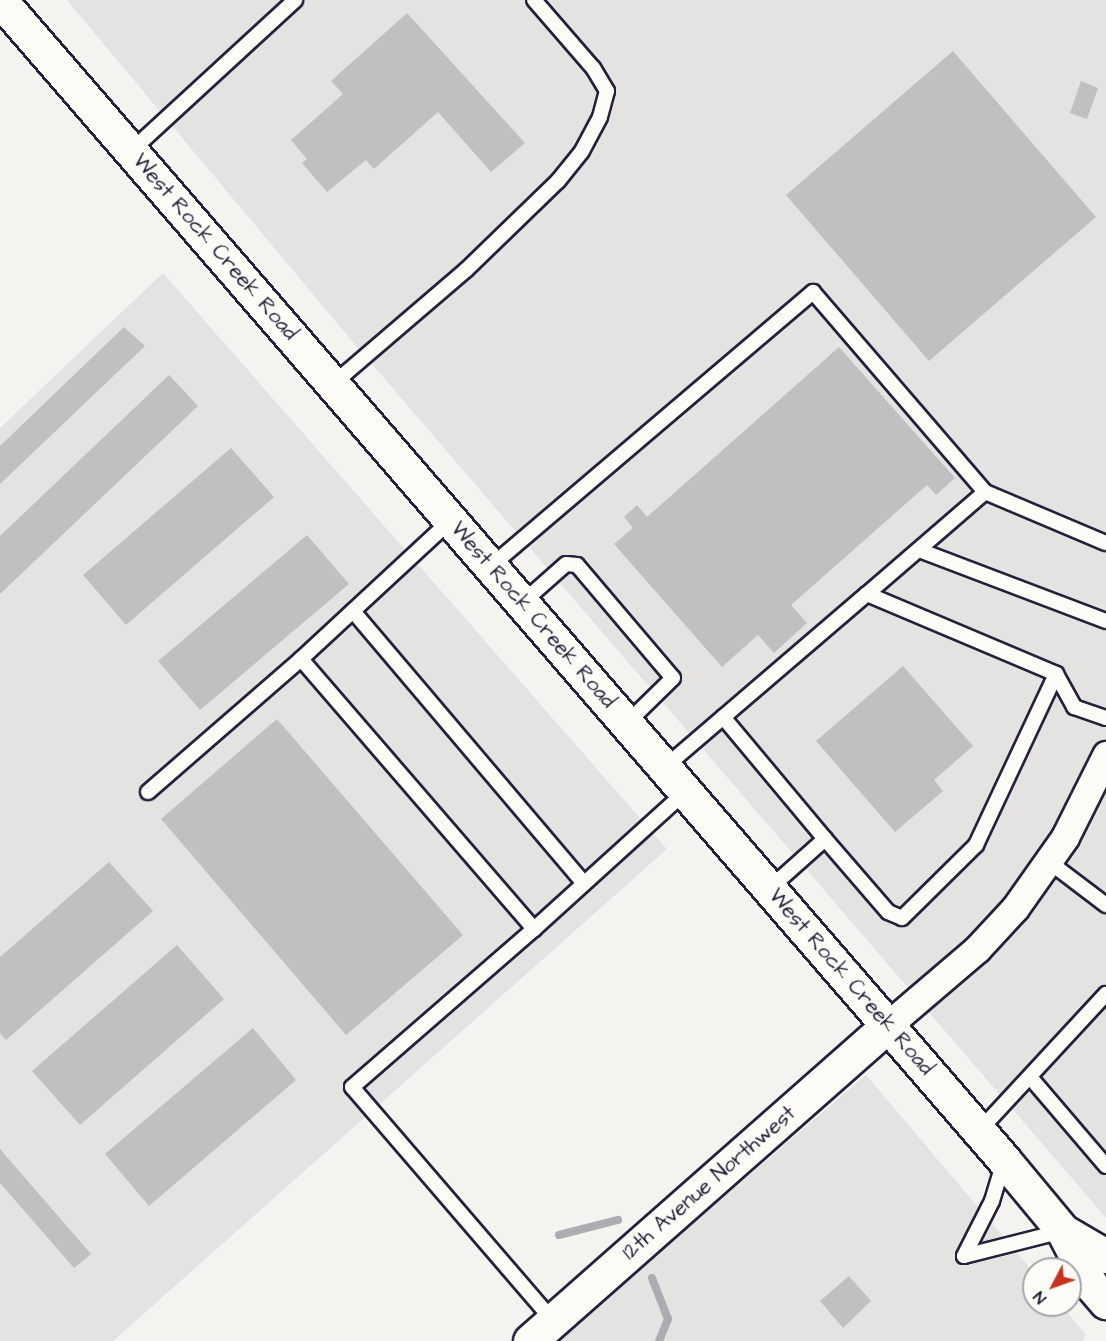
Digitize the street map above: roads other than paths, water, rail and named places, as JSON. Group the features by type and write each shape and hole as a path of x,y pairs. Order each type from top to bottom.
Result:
{"main road":[{"name":"West Rock Creek Road","path":"0,0 524,602 1004,1160 1063,1231 1091,1285 1106,1302"},
{"name":"12th Avenue Northwest","path":"541,1331 888,1025"},
{"name":"West Rock Creek Road","path":"1063,1231 1106,1256"}],"street":[{"path":"888,1025 984,942 1016,908 1084,803 1106,755"}],"lane":[{"path":"131,151 295,0"},
{"path":"333,384 466,270 558,181 582,151 600,117 607,91 592,68 534,0"},
{"path":"491,566 813,292 985,492 1106,543"},
{"path":"541,1331 352,1087 584,883 675,779 723,717 985,492"},
{"path":"148,792 301,659 451,520"},
{"path":"919,550 1106,621"},
{"path":"524,602 566,564 573,563 673,678 627,723"},
{"path":"867,594 1056,674 1074,707 1106,718"},
{"path":"353,611 584,883"},
{"path":"301,659 534,929"},
{"path":"723,717 888,912 902,918 976,844 1056,674"},
{"path":"770,888 825,839"},
{"path":"1048,861 1106,905"},
{"path":"979,1131 1106,994"},
{"path":"1030,1077 1106,1166"},
{"path":"1004,1160 992,1201 964,1256 1063,1231"}],"waterway":[{"path":"559,1235 618,1220"},
{"path":"652,1278 668,1319 659,1341"}]}
